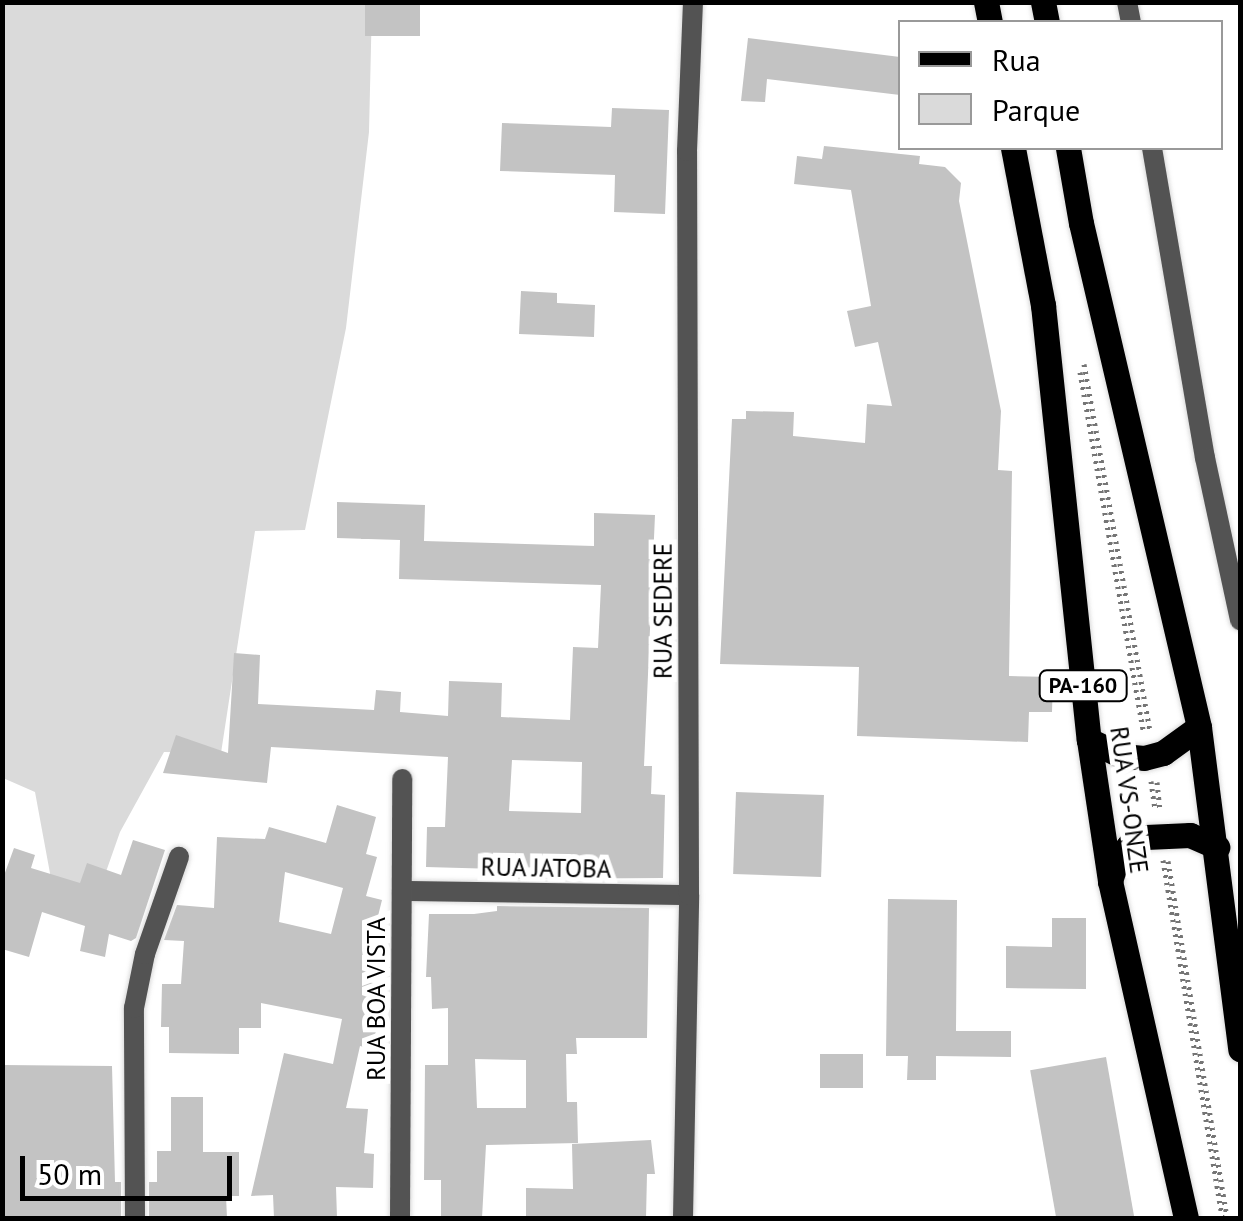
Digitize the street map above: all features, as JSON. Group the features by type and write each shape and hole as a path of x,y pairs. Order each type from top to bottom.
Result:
{"main road":[{"name":"RUA VS-ONZE","path":"1013,150 1056,408 1089,740 1110,881 1186,1218"},
{"path":"1068,150 1081,223 1199,727 1240,1049"},
{"path":"1089,740 1122,756 1151,756 1199,727"},
{"path":"1110,881 1117,860 1129,845 1161,835 1190,836 1217,847"}],"street":[{"name":"RUA SEDERE","path":"683,1218 689,895 687,152 693,2"},
{"path":"1152,150 1206,458 1240,620"},
{"name":"RUA BOA VISTA","path":"400,1218 402,779"},
{"path":"134,1218 134,1008 144,954 179,857"},
{"name":"RUA JATOBA","path":"402,891 689,895"}],"path":[{"path":"1081,363 1151,756 1225,1218"}],"green space":[{"path":"2,3 372,3 369,132 346,328 305,530 255,531 221,753 164,752 120,832 89,920 54,895 35,792 3,778"}],"building":[{"path":"365,2 420,2 420,36 365,36"},
{"path":"748,38 898,57 898,95 767,79 765,102 741,101"},
{"path":"612,108 669,110 665,214 614,212 615,175 500,171 502,123 611,127"},
{"path":"824,146 920,156 919,164 945,167 961,183 959,201 1001,411 998,470 1012,471 1009,676 1053,677 1052,712 1029,712 1028,742 857,736 859,667 720,664 732,419 746,419 746,411 794,412 793,436 865,443 867,404 892,406 878,342 855,347 847,311 871,306 851,190 794,184 797,156 822,159"},
{"path":"521,291 557,293 557,303 595,305 594,337 519,334"},
{"path":"337,502 425,505 424,541 594,546 594,513 655,515 644,766 652,766 651,794 665,795 663,878 498,879 498,869 426,867 427,827 445,827 448,757 271,747 267,783 163,773 176,735 228,753 234,653 260,655 258,704 374,710 376,690 401,692 400,712 448,716 449,681 502,683 501,717 570,720 573,647 598,648 601,585 399,579 400,540 337,538","holes":["512,760 582,762 581,813 509,811"]},
{"path":"736,792 824,795 821,877 733,874"},
{"path":"337,805 376,817 366,854 377,857 366,896 382,900 371,944 379,945 369,982 380,985 375,1006 381,1008 372,1049 360,1046 346,1108 368,1109 364,1153 374,1154 373,1188 336,1187 337,1218 274,1218 273,1195 251,1196 284,1053 333,1064 342,1019 261,1003 261,1028 239,1028 239,1054 169,1053 169,1027 161,1027 162,984 181,984 184,941 164,940 177,905 214,908 217,837 265,839 269,827 326,843","holes":["285,872 343,888 331,934 279,922"]},
{"path":"133,840 165,850 136,938 131,941 109,934 105,957 80,951 85,926 42,912 29,957 2,949 2,881 14,848 35,855 31,868 80,883 87,863 121,875"},
{"path":"888,899 957,900 956,1031 1011,1031 1011,1057 936,1056 936,1080 907,1080 908,1056 886,1056"},
{"path":"497,906 649,908 647,1038 576,1038 577,1054 566,1054 567,1102 577,1102 578,1143 486,1145 482,1218 441,1218 441,1180 424,1180 425,1065 448,1065 448,1008 432,1009 431,977 426,977 429,914 497,911","holes":["475,1059 526,1060 526,1108 477,1108"]},
{"path":"1052,918 1086,918 1086,989 1006,988 1006,946 1052,947"},
{"path":"820,1054 863,1054 863,1088 820,1088"},
{"path":"1106,1057 1134,1218 1056,1218 1030,1070"},
{"path":"2,1065 112,1066 115,1182 121,1182 121,1218 2,1218"},
{"path":"171,1097 203,1097 203,1152 239,1152 239,1196 226,1196 227,1218 149,1218 149,1182 157,1182 157,1151 171,1151"},
{"path":"651,1140 655,1174 647,1174 646,1218 526,1218 526,1188 573,1189 572,1144"}]}
